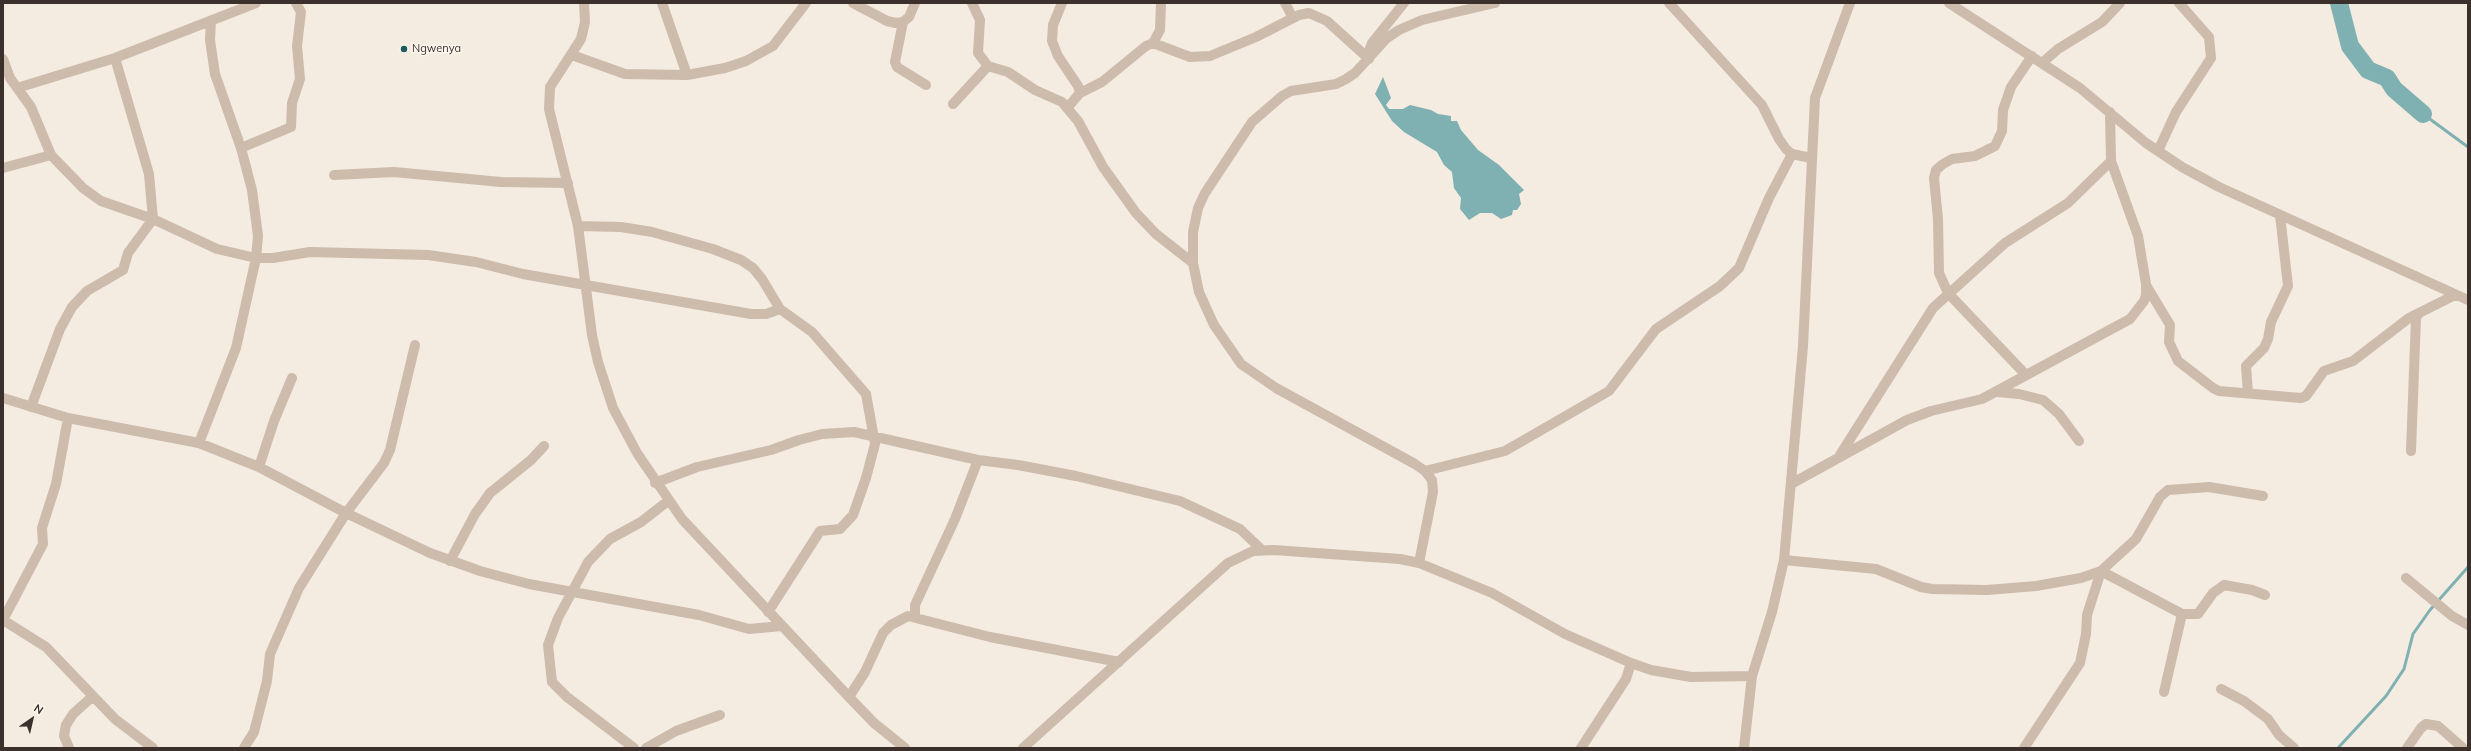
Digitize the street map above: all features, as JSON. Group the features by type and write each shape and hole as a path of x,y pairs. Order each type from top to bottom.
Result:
{"street":[{"path":"16,88 115,58 256,3"},
{"path":"241,148 291,127 292,103 300,79 297,46 300,12 296,3"},
{"path":"584,3 583,32 572,56 554,78 548,96 552,127 568,183 578,226 592,335 608,394 624,431 655,482 668,501 698,537 874,723 905,748"},
{"path":"662,3 687,75"},
{"path":"572,56 625,74 687,75 725,68 746,61 773,46 806,3"},
{"path":"853,3 888,21 903,22"},
{"path":"915,3 909,17 903,22 895,62 897,67 926,85"},
{"path":"972,3 980,20 978,53 988,66 1008,72 1035,90 1068,107 1078,121 1103,168 1136,213 1156,234 1193,263"},
{"path":"1062,3 1053,25 1052,41 1058,56 1078,86 1080,93"},
{"path":"1068,107 1080,93 1102,82 1146,46 1153,43 1160,30 1161,3"},
{"path":"1285,3 1293,18"},
{"path":"1369,59 1369,51 1372,43 1404,3"},
{"path":"1418,563 1433,492 1432,480 1425,471 1276,388 1241,364 1230,350 1205,310 1193,263 1193,232 1198,208 1205,193 1252,122 1282,96 1291,91 1336,84 1355,73 1387,38 1399,30 1422,20 1495,3"},
{"path":"1669,3 1762,105 1778,139 1792,154 1811,158"},
{"path":"1744,748 1752,676 1766,635 1784,560 1803,346 1815,98 1850,3"},
{"path":"1949,3 2042,63 2110,112 2158,151 2219,187 2346,243 2468,300"},
{"path":"2042,63 2058,48 2102,22 2120,3"},
{"path":"2158,151 2176,112 2211,58 2209,36 2179,3"},
{"path":"1153,43 1190,57 1210,56 1256,37 1293,18 1309,13 1318,15 1369,59"},
{"path":"199,443 236,348 256,258 258,236 252,190 241,148 215,74 210,40 211,21"},
{"path":"2026,375 1948,293 1939,273 1938,220 1934,178 1936,170 1942,164 1952,160 1975,156 1995,146 2002,131 2004,110 2011,87 2032,56"},
{"path":"31,407 60,329 72,307 87,291 123,270 128,253 153,219 149,174 115,58"},
{"path":"3,59 16,88 31,107 51,155 83,188 101,201 153,219 217,249 256,258 273,258 310,252 428,255 751,314 766,314 780,309"},
{"path":"953,104 988,66"},
{"path":"1791,484 1840,455 1907,420 1931,411 1982,399 1997,392 2130,319 2144,301 2146,295 2146,284 2141,264 2138,236 2111,161 2110,112"},
{"path":"1425,471 1505,451 1598,400 1609,391 1656,329 1720,286 1739,268 1770,198 1792,154"},
{"path":"3,168 51,155"},
{"path":"1840,455 1933,308 2005,243 2068,203 2111,161"},
{"path":"334,175 394,172 501,182 568,183"},
{"path":"2248,393 2246,366 2264,348 2268,339 2270,322 2288,286 2280,214"},
{"path":"578,226 636,228 713,249 753,268 780,309 812,332 866,394 875,444 866,478 853,515 840,529 820,531 768,612"},
{"path":"2146,284 2170,325 2169,342 2178,361 2213,388 2301,398 2306,396 2324,371 2353,360 2409,318 2455,295"},
{"path":"2411,451 2412,387 2416,318 2419,313"},
{"path":"244,748 254,732 267,681 270,654 285,623 288,610 308,571 346,513 384,463 390,450 415,345"},
{"path":"259,467 274,422 292,378"},
{"path":"1997,392 2019,394 2043,400 2060,414 2079,440"},
{"path":"3,398 68,418 199,443 259,467 346,513 450,561 528,584 699,615 749,629 782,626"},
{"path":"68,418 56,484 42,528 43,544 4,615 46,647 115,719 153,748"},
{"path":"655,482 697,467 771,450 822,434 854,432 978,460 1076,476 1180,501 1240,530 1262,550"},
{"path":"450,561 474,514 490,493 531,460 544,446"},
{"path":"915,617 915,605 955,519 978,460"},
{"path":"1784,560 1876,569 1921,587 1932,589 1986,590 2036,586 2081,578 2101,571 2136,539 2160,497 2168,490 2209,487 2263,496"},
{"path":"634,748 567,697 552,682 548,645 551,633 588,562 610,539 641,522 668,501"},
{"path":"1023,748 1228,563 1244,553 1262,550 1400,559 1418,563 1492,593 1566,634 1631,663 1651,670 1690,677 1752,676"},
{"path":"2101,571 2182,614 2198,614 2213,593 2224,585 2252,590 2265,595"},
{"path":"2024,748 2080,663 2086,634 2086,616 2101,571"},
{"path":"2406,578 2435,602 2468,625"},
{"path":"2164,692 2182,614"},
{"path":"849,697 866,672 883,632 898,620 908,616 990,637 1119,662"},
{"path":"1581,748 1626,679 1631,663"},
{"path":"2221,690 2244,701 2268,719 2278,735 2294,748"},
{"path":"69,748 64,736 66,724 73,714 93,696"},
{"path":"646,748 676,731 720,716"},
{"path":"2407,748 2421,728 2426,724 2433,724 2463,748"}],"water":[{"path":"1383,77 1391,98 1386,105 1389,109 1403,109 1410,105 1431,110 1438,114 1451,116 1451,121 1457,121 1461,130 1478,150 1499,165 1524,190 1519,194 1521,204 1517,210 1513,210 1512,215 1501,219 1492,213 1480,213 1469,220 1460,209 1461,198 1454,188 1452,172 1444,165 1437,152 1404,132 1392,121 1375,94"}],"waterway":[{"path":"2339,3 2350,46 2368,70 2387,78 2394,89 2423,114"},
{"path":"2423,114 2468,147"},
{"path":"2338,748 2386,696 2404,669 2413,634 2430,610 2468,567"}],"place":[{"name":"Ngwenya","path":"404,49"}]}
